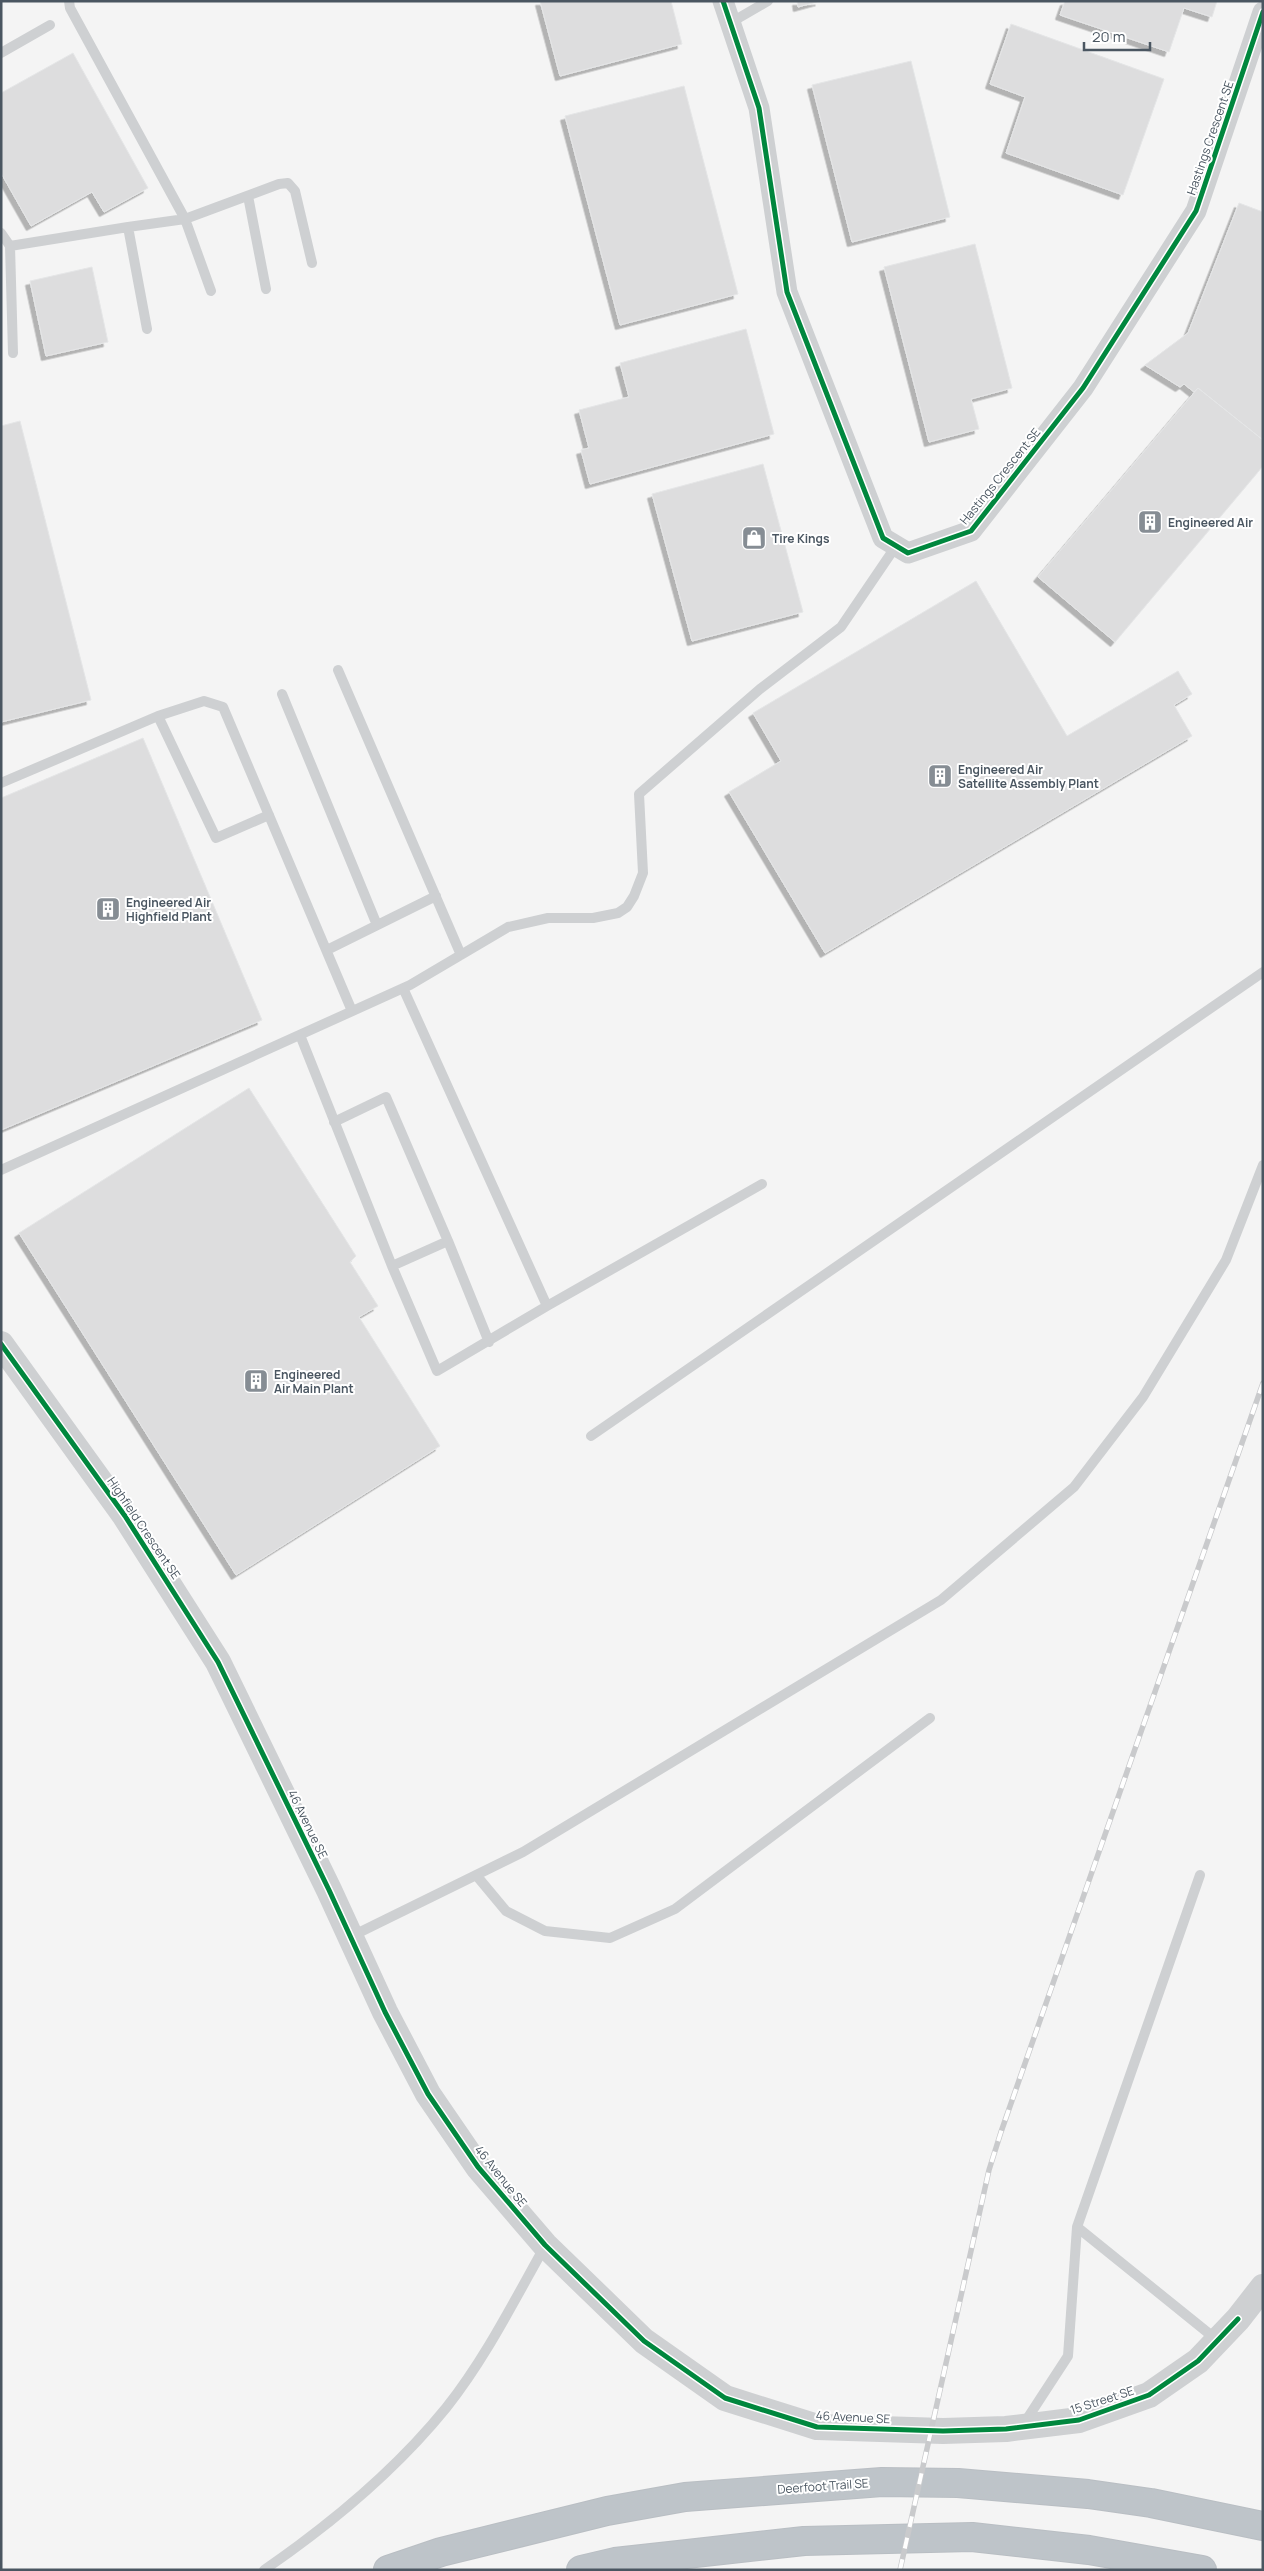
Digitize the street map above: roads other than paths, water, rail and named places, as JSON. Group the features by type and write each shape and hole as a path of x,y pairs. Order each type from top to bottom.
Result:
{"highway":[{"name":"Deerfoot Trail SE","path":"388,2570 441,2552 607,2511 685,2497 882,2482 958,2483 1088,2494 1151,2503 1263,2526"},
{"path":"581,2570 615,2562 804,2542 972,2537 1089,2550 1202,2570"}],"street":[{"path":"723,1 759,108 787,292 883,538 896,546"},
{"name":"Hastings Crescent SE","path":"896,546 908,553 971,531 1083,388 1196,211 1263,12"},
{"name":"Highfield Crescent SE","path":"1,1344 126,1516 218,1662 240,1707"},
{"name":"46 Avenue SE","path":"240,1707 385,2012 428,2094 478,2167 545,2245 644,2341 725,2398 817,2427 943,2431"},
{"name":"15 Street SE","path":"943,2431 1022,2427 1079,2420 1150,2395 1198,2361 1238,2320 1263,2287"}],"lane":[{"path":"69,1 70,8 185,219 211,291"},
{"path":"730,22 768,1"},
{"path":"1,53 50,25"},
{"path":"10,246 128,226 185,219 279,184 288,183 295,191 312,262"},
{"path":"248,196 266,289"},
{"path":"128,226 146,329"},
{"path":"1,233 10,246 13,353"},
{"path":"1,1170 403,988 508,927 548,918 593,918 618,913 627,908 643,873 640,794 760,689 841,627 896,546"},
{"path":"338,670 461,955"},
{"path":"282,694 376,925"},
{"path":"1,783 158,716 204,701 223,707 352,1011"},
{"path":"158,716 216,838 269,815"},
{"path":"327,950 436,896"},
{"path":"591,1436 1263,972"},
{"path":"403,988 547,1306"},
{"path":"300,1035 392,1266 437,1372 547,1306 762,1184"},
{"path":"334,1122 386,1097 489,1342"},
{"path":"351,1937 523,1852 940,1600 1074,1488 1143,1396 1226,1260 1263,1165"},
{"path":"392,1266 448,1241"},
{"path":"476,1875 506,1911 546,1931 610,1938 675,1910 930,1718"},
{"path":"1022,2427 1068,2356 1077,2228 1200,1875"},
{"path":"1077,2228 1218,2341"},
{"path":"264,2570 309,2539 392,2470 446,2408 490,2344 545,2245"}],"railway":[{"path":"900,2570 989,2170 1263,1383"}],"place":[{"name":"Engineered Air","path":"1150,522"},
{"name":"Tire Kings","path":"754,538"},
{"name":"Engineered Air Satellite Assembly Plant","path":"940,776"},
{"name":"Engineered Air Highfield Plant","path":"108,909"},
{"name":"Engineered Air Main Plant","path":"256,1381"}]}
